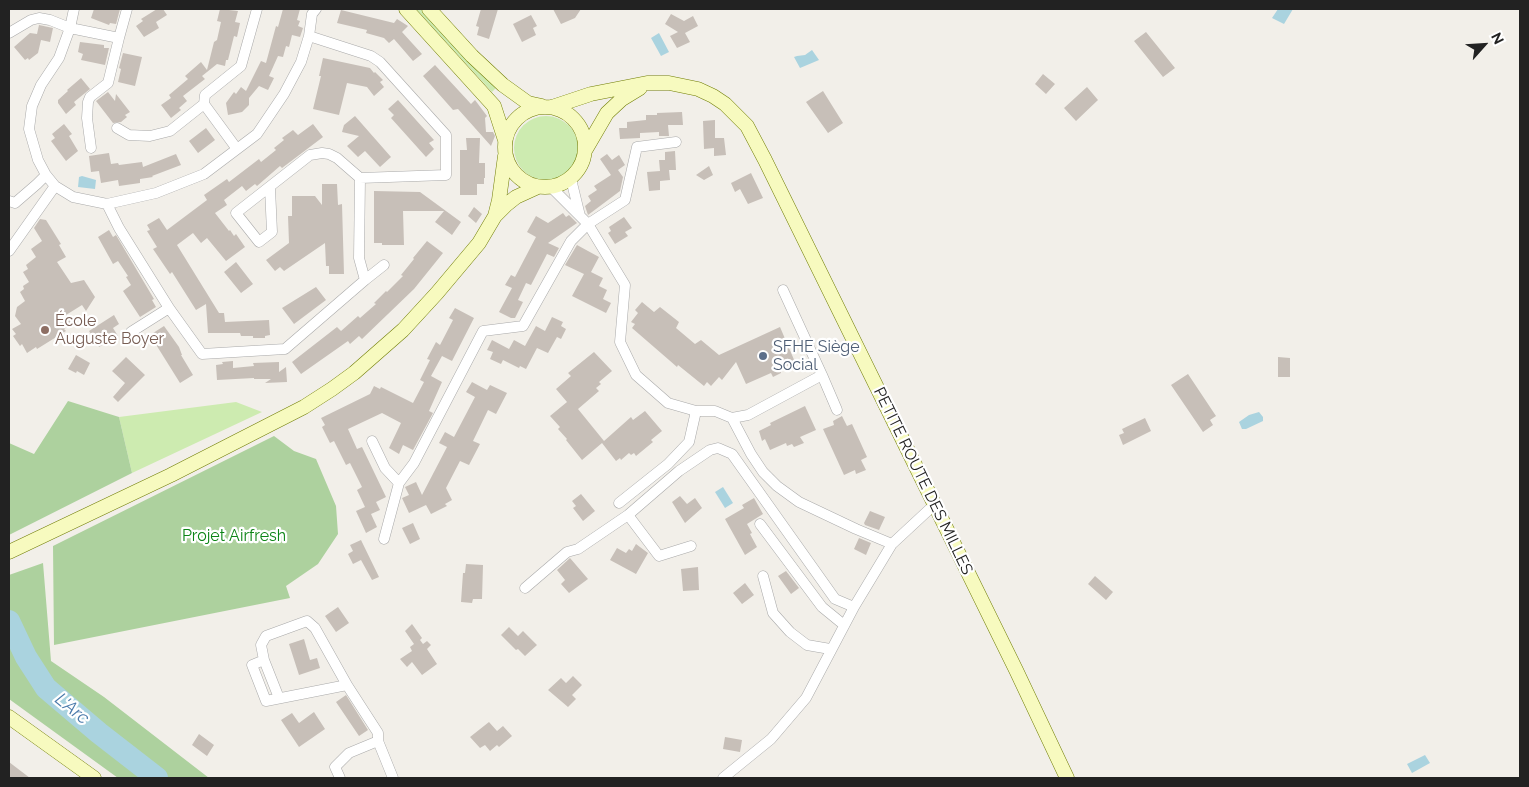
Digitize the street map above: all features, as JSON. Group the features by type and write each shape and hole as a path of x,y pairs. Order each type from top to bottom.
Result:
{"main road":[{"path":"9,552 171,475 296,412 332,389 354,373 403,330 438,293 479,244 495,216 500,200 505,140 494,106 405,9"},
{"path":"429,9 472,56 503,85 528,103 569,114 582,130 586,149"},
{"name":"PETITE ROUTE DES MILLES","path":"547,107 591,94 647,84 669,83 698,89 713,96 725,104 747,126 1016,670 1067,778"},
{"path":"495,216 516,196 571,179 582,164 586,149 607,113 622,99 647,84"},
{"path":"505,140 510,126 524,112 547,107"},
{"path":"505,155 510,168 524,182 545,188"},
{"path":"9,717 94,778"}],"street":[{"path":"74,9 70,28 59,58 40,85 32,106 29,129 38,160 46,175 55,186 73,197 107,204 156,193 204,174 257,134 284,94 301,62 309,36 312,14 316,9"},
{"path":"91,148 87,118 88,102 90,98 108,83 127,9"},
{"path":"237,149 204,104 205,95 241,66 257,9"},
{"path":"9,34 31,20 39,18 70,28 119,38"},
{"path":"270,188 272,232 259,242 236,213 310,155 329,154 337,158 360,178 446,175 446,135 376,58 309,36"},
{"path":"117,128 129,136 150,136 170,131 204,104"},
{"path":"384,540 399,483 414,463 483,331 523,326 571,241 588,224 625,200 637,148 676,142"},
{"path":"9,201 15,203 46,175"},
{"path":"360,178 359,258 365,280"},
{"path":"571,179 580,216"},
{"path":"9,251 55,186"},
{"path":"545,188 588,224 625,285 620,342 636,375 668,403 696,412 715,411 732,418 740,418 822,375"},
{"path":"107,204 119,228 169,308 202,354 285,349 384,265"},
{"path":"783,290 837,410"},
{"path":"131,332 169,308"},
{"path":"619,503 668,464 689,442 696,412"},
{"path":"732,418 751,454 777,486 799,502 892,544"},
{"path":"372,441 385,468 399,483"},
{"path":"525,588 567,552 578,549 628,515 679,471 710,450 718,448 732,454 835,598 854,607"},
{"path":"723,778 771,739 806,698 830,649 892,544 934,505"},
{"path":"628,515 659,556 691,546"},
{"path":"760,524 822,607 844,626"},
{"path":"763,576 773,613 790,632 807,645 830,649"},
{"path":"347,685 266,701 252,665 264,660 261,645 266,636 307,621 315,628 347,685 378,733 378,741 393,778"},
{"path":"340,778 335,767 349,753 378,741"}],"green space":[{"path":"416,9 424,9 496,88 492,92"},
{"path":"546,116 558,119 569,125 575,136 578,148 575,160 569,171 558,177 546,180 534,177 523,171 517,160 514,148 517,136 523,125 534,119"},
{"path":"68,401 119,417 132,473 9,535 9,443 34,454"},
{"path":"236,402 262,412 132,473 119,417"},
{"name":"Projet Airfresh","path":"274,436 294,451 316,459 336,506 338,534 318,564 286,586 290,598 54,645 53,546"},
{"path":"43,563 51,661 104,697 209,778 118,778 9,699 9,575"}],"water":[{"path":"1278,9 1293,9 1284,24 1272,18"},
{"path":"659,33 669,52 661,56 651,38"},
{"path":"812,50 819,60 800,68 794,57 805,55"},
{"path":"82,176 96,180 95,189 78,187 79,177"},
{"path":"1259,412 1263,417 1263,421 1242,429 1239,422 1249,415"},
{"path":"723,487 733,503 725,508 715,492"},
{"path":"1425,755 1430,763 1412,773 1407,764"}],"building":[{"path":"94,9 120,9 116,24 110,23 109,25 91,18"},
{"path":"157,9 163,9 167,15 156,22 159,28 144,37 136,26 143,21 141,19"},
{"path":"220,9 238,11 235,22 240,23 237,37 234,36 228,60 226,60 225,66 217,64 202,76 205,79 183,96 187,101 179,108 181,110 171,118 161,105 171,98 169,95 188,79 185,76 201,62 207,70 221,22 217,21"},
{"path":"283,9 300,9 297,20 300,21 298,26 303,28 300,37 292,35 289,47 286,46 283,57 278,56 269,76 274,78 268,90 259,86 249,98 249,105 242,112 228,115 226,103 234,92 236,94 241,87 246,91 261,61 266,63 276,26 278,27"},
{"path":"481,9 498,9 489,39 477,35 479,27 476,26"},
{"path":"553,9 581,9 575,18 561,24"},
{"path":"341,10 394,23 397,19 408,26 402,32 422,54 413,61 394,39 389,43 384,38 366,33 367,30 337,23"},
{"path":"671,14 684,21 693,16 698,26 685,33 690,42 677,48 670,36 678,32 665,24"},
{"path":"531,15 537,26 533,28 536,35 522,42 513,24"},
{"path":"39,25 53,28 50,42 41,40 38,53 29,60 28,58 25,60 14,47 30,33 37,34"},
{"path":"1146,32 1175,68 1163,77 1134,41"},
{"path":"80,42 104,45 104,48 109,48 105,65 81,60 83,54 78,52"},
{"path":"123,53 142,57 135,86 118,82"},
{"path":"323,58 370,68 383,80 380,82 384,87 374,96 367,87 347,83 339,115 313,109 321,76 319,76"},
{"path":"435,65 471,104 475,100 487,116 485,118 486,132 493,132 495,136 491,146 458,109 453,110 423,76"},
{"path":"1043,74 1055,84 1046,94 1035,84"},
{"path":"81,78 90,89 74,102 76,105 66,114 58,100"},
{"path":"1087,87 1098,100 1076,121 1064,108"},
{"path":"823,91 843,123 828,133 806,102"},
{"path":"108,92 115,101 116,94 130,112 125,115 127,117 121,122 113,123 96,101"},
{"path":"398,100 434,140 429,143 434,149 426,157 391,118 394,115 388,109"},
{"path":"682,112 683,125 668,125 669,136 659,136 659,132 640,133 640,138 620,139 619,128 627,128 627,122 646,120 646,115 657,115 657,113"},
{"path":"355,116 391,157 380,167 365,151 358,157 347,146 359,136 342,132 344,125"},
{"path":"715,120 715,138 724,138 726,155 714,156 714,148 704,149 703,121"},
{"path":"64,124 72,134 69,136 78,151 66,161 51,141 55,138 52,134"},
{"path":"313,124 323,137 282,168 280,166 257,186 255,184 246,191 242,186 224,200 227,205 215,213 234,236 236,234 245,247 226,261 207,238 201,243 193,233 177,245 219,313 224,313 225,322 269,320 270,335 265,336 265,338 241,336 240,333 208,333 206,304 196,310 172,272 170,274 153,249 157,247 147,231 150,230 147,225 159,218 167,230 207,200 204,195 227,179 229,182 259,159 261,162 276,150 274,148 284,140 282,138 293,130 298,135"},
{"path":"206,128 215,140 198,153 189,141"},
{"path":"466,138 480,138 479,163 485,163 484,184 477,184 477,195 460,195 460,150 467,150"},
{"path":"675,151 676,170 669,170 670,180 660,181 660,190 649,191 647,172 660,171 659,160 665,160 665,152"},
{"path":"109,153 111,164 118,163 119,165 142,162 143,167 176,154 181,165 153,177 140,179 140,183 119,186 118,180 101,183 99,171 91,172 89,156"},
{"path":"607,154 612,160 619,155 625,165 618,170 623,177 620,191 588,215 585,206 591,201 588,196 597,190 594,186 611,175 600,159"},
{"path":"709,166 713,175 704,180 696,175"},
{"path":"751,173 763,198 748,204 740,189 735,192 731,183"},
{"path":"322,184 337,184 338,205 342,204 344,274 329,274 329,266 326,266 325,243 284,271 280,267 275,271 266,260 289,243 288,216 292,216 292,196 315,196 322,205"},
{"path":"374,191 420,192 461,222 452,235 435,222 444,211 403,211 404,245 374,243"},
{"path":"474,207 482,214 476,223 468,216"},
{"path":"563,213 566,217 569,215 577,223 548,243 559,248 554,257 547,254 531,285 526,283 518,300 523,302 515,318 499,312 512,288 505,285 511,275 515,277 536,237 527,232 536,216 548,223"},
{"path":"624,217 632,228 625,232 628,236 615,244 608,233 611,231 609,227"},
{"path":"40,219 46,220 61,244 59,245 66,257 57,262 71,283 84,280 95,297 86,311 82,305 66,315 72,324 64,329 66,331 27,353 22,344 20,346 13,336 16,334 12,329 21,324 15,316 17,307 25,301 20,292 24,289 23,286 29,282 23,272 28,269 26,265 36,257 31,249 42,241 34,228"},
{"path":"109,230 113,237 116,235 154,299 152,300 156,307 140,317 123,291 131,285 126,277 128,276 118,261 113,264 98,237"},
{"path":"427,241 443,253 414,289 362,339 359,336 350,344 348,341 301,374 292,362 337,327 341,331 376,304 374,303 403,276 401,275"},
{"path":"577,245 599,257 591,272 603,278 599,286 607,290 603,299 611,303 606,313 572,296 584,274 565,265"},
{"path":"236,262 253,284 241,293 224,272"},
{"path":"316,287 326,300 294,324 282,308"},
{"path":"642,302 654,312 660,307 679,322 676,328 695,344 701,340 719,355 780,327 795,362 780,369 781,373 773,377 771,373 746,384 736,362 722,380 719,377 711,386 707,382 704,386 678,365 677,367 632,328 635,324 631,322 638,313 635,310"},
{"path":"455,308 474,318 452,361 442,356 431,376 442,382 429,411 433,413 413,450 403,445 399,454 389,448 401,423 382,413 348,429 357,449 362,447 386,497 376,502 380,510 371,514 377,527 366,533 356,511 365,507 357,490 362,487 350,463 346,465 334,441 330,443 322,427 325,425 321,418 370,394 374,386 380,389 381,387 413,403 424,382 420,380 430,360 427,359 436,342 440,345 453,320 449,318"},
{"path":"114,315 119,324 113,328 118,336 99,347 89,331"},
{"path":"552,317 563,322 561,326 566,329 561,339 557,337 548,353 537,348 526,369 520,366 519,368 503,360 501,364 490,359 493,352 487,350 492,340 509,349 514,340 525,346 536,326 545,331"},
{"path":"164,326 179,347 181,355 193,375 180,383 150,335"},
{"path":"594,352 612,371 599,382 601,384 596,388 599,391 578,409 604,441 631,417 633,420 645,411 662,431 651,440 653,442 636,456 634,453 631,455 629,453 621,460 620,458 616,461 602,443 582,460 558,429 560,427 550,416 567,402 556,389 571,376 568,373"},
{"path":"76,355 90,363 84,375 68,369"},
{"path":"126,357 145,375 118,402 113,397 125,383 112,371"},
{"path":"1278,357 1290,358 1290,377 1278,377"},
{"path":"233,361 233,368 254,366 253,363 279,362 279,372 286,367 287,382 265,383 271,379 254,378 217,380 216,365 223,364 222,362"},
{"path":"1188,374 1216,416 1210,420 1213,425 1203,432 1171,385"},
{"path":"472,382 487,390 490,385 507,393 496,414 488,410 473,441 480,444 469,465 460,461 446,488 452,500 445,504 447,506 431,514 426,505 409,513 402,498 409,495 405,487 416,482 422,495 447,447 439,443 445,432 454,437 475,397 466,392"},
{"path":"805,406 816,430 800,437 804,443 794,447 792,444 787,446 786,443 770,450 765,439 762,441 759,431 771,425 770,423"},
{"path":"842,416 847,426 852,424 867,457 861,460 866,470 856,474 855,470 844,475 823,429 834,425 833,421"},
{"path":"1145,418 1151,431 1123,445 1119,435 1124,433 1122,429"},
{"path":"581,494 595,511 583,521 573,508 576,506 572,501"},
{"path":"680,496 687,504 695,498 702,508 685,523 672,502"},
{"path":"754,498 763,514 747,524 757,547 745,555 725,519 744,508 742,505"},
{"path":"870,511 885,517 879,530 864,523"},
{"path":"413,523 420,539 410,544 402,528"},
{"path":"859,538 871,543 866,555 854,549"},
{"path":"361,540 379,577 372,580 361,560 353,564 348,554 353,551 350,545"},
{"path":"636,544 648,553 636,574 610,560 617,548 626,553 629,549 632,551"},
{"path":"570,558 588,579 569,593 561,584 565,580 557,570"},
{"path":"466,564 483,565 482,599 473,599 472,603 461,602 463,573 465,573"},
{"path":"698,567 699,590 683,591 681,569"},
{"path":"786,571 799,588 791,594 778,576"},
{"path":"1095,576 1113,592 1106,600 1088,584"},
{"path":"745,583 754,595 742,604 733,593"},
{"path":"338,607 349,623 336,632 325,616"},
{"path":"412,624 422,638 420,640 423,644 427,641 431,645 427,649 437,664 422,675 412,662 407,667 400,659 412,651 410,647 414,644 405,631"},
{"path":"509,627 518,636 523,631 537,645 525,656 501,635"},
{"path":"304,639 310,660 317,658 320,668 299,675 289,644"},
{"path":"573,676 582,685 572,695 576,699 568,707 548,690 561,678 566,683"},
{"path":"346,695 368,730 359,736 336,702"},
{"path":"314,712 325,729 299,747 281,720 292,713 299,723"},
{"path":"489,722 497,731 503,726 512,736 499,747 497,745 490,751 485,745 480,748 470,737"},
{"path":"199,734 214,745 207,756 192,745"},
{"path":"725,737 742,740 740,752 723,749"},
{"path":"9,762 30,778 9,778"}],"waterway":[{"name":"L'Arc","path":"9,621 26,657 46,688 99,733 157,778"}],"place":[{"name":"École Auguste Boyer","path":"45,330"},
{"name":"SFHE Siège Social","path":"763,356"}]}
